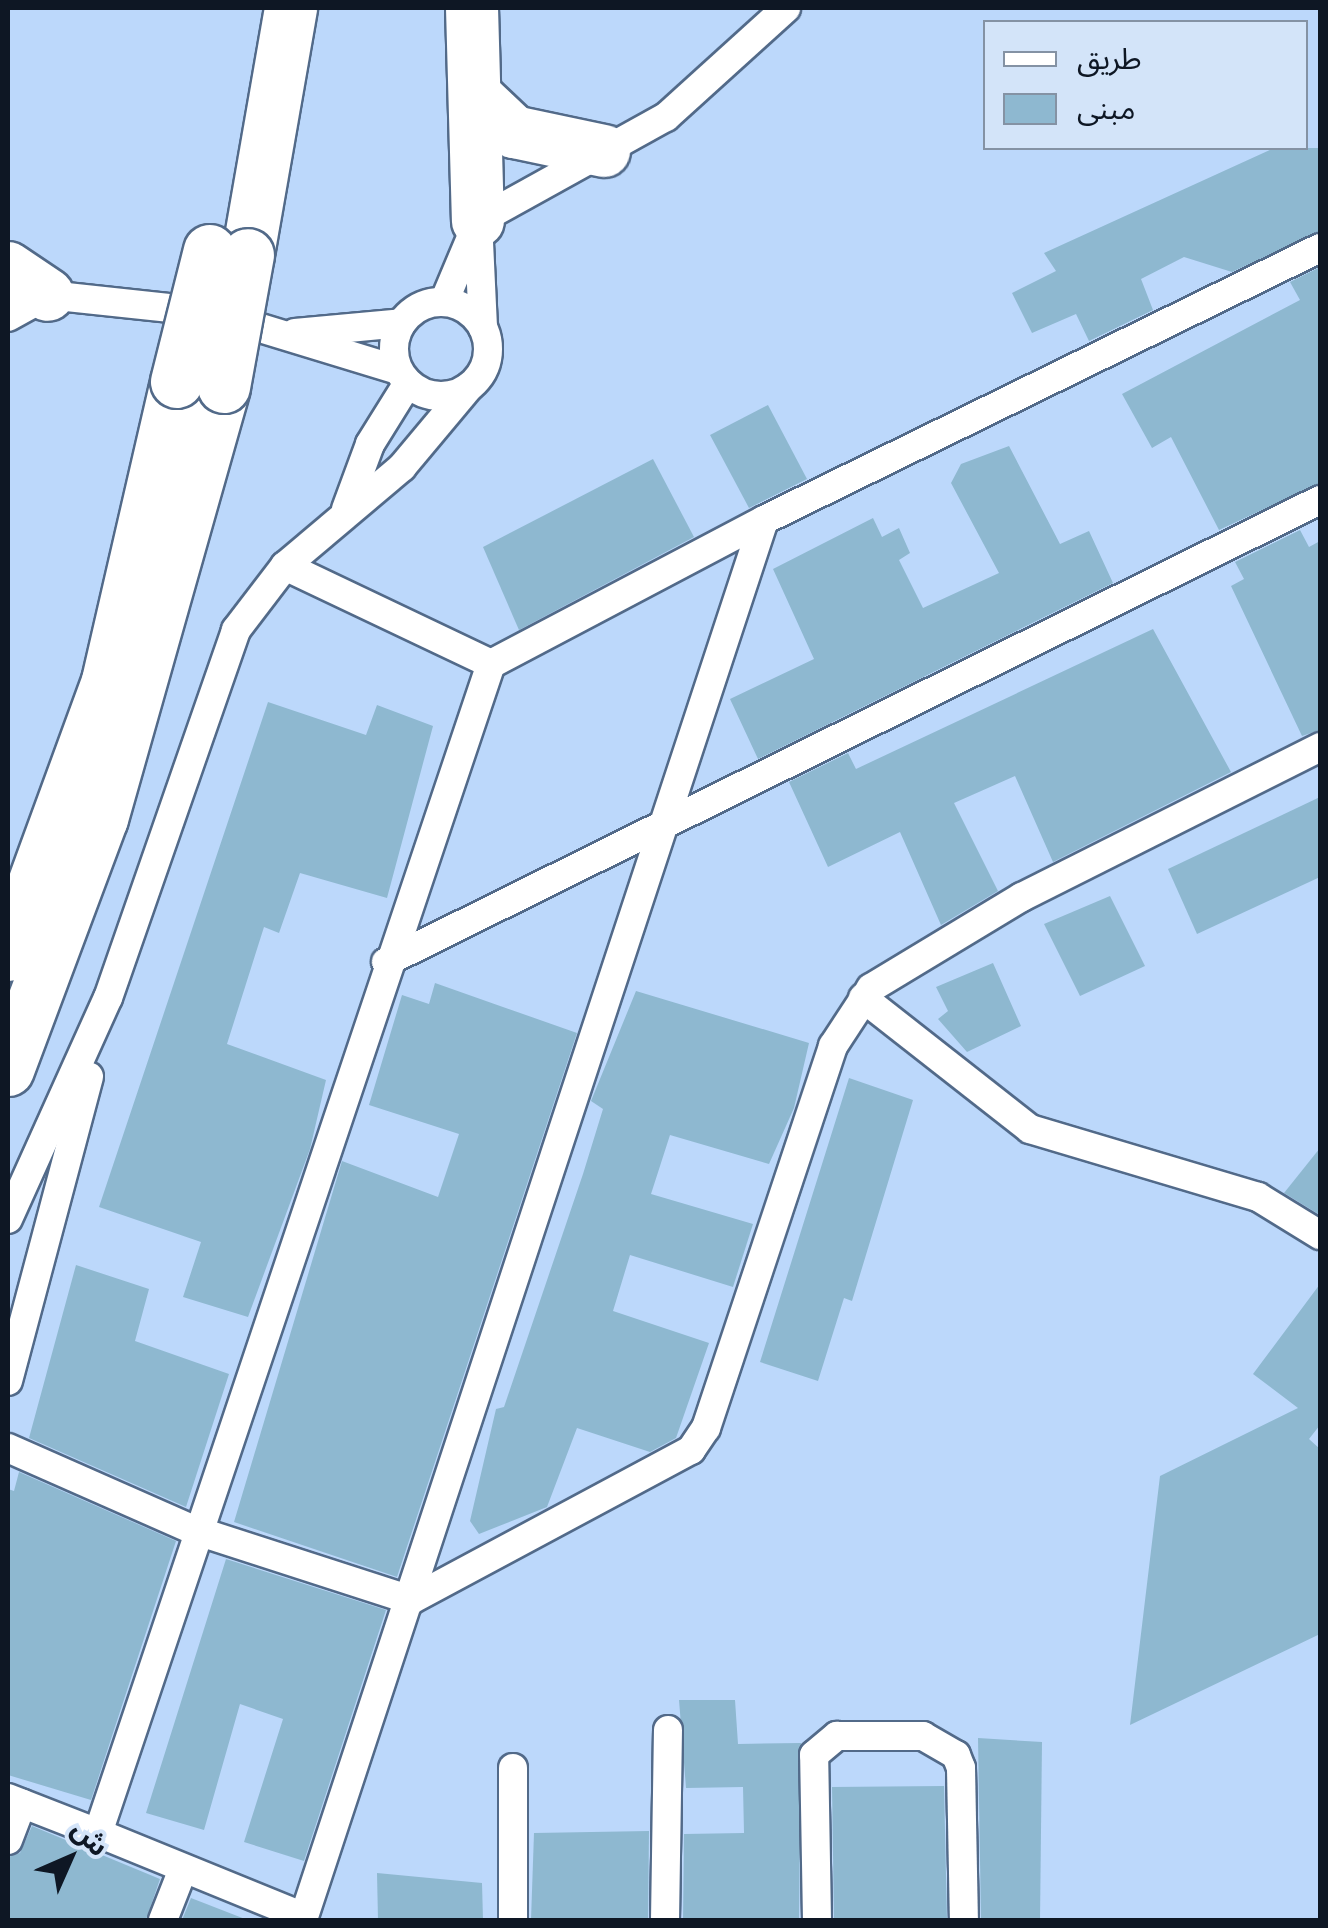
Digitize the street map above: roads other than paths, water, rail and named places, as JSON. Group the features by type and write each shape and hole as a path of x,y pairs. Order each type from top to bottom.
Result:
{"highway":[{"path":"229,253 259,8"},
{"path":"8,1070 108,801 229,253 290,8"},
{"path":"472,8 478,221"},
{"path":"474,95 514,132 604,151"},
{"path":"8,954 108,681 201,384"}],"street":[{"path":"294,333 402,323 444,302 478,221 666,117 786,8"},
{"path":"8,1381 108,998 236,630 285,566 346,510 402,467 469,388 486,360 478,221"},
{"path":"98,1833 194,1530 491,664 764,520 1320,248"},
{"path":"21,293 208,312 294,333 356,362 403,377 438,396 469,388"},
{"path":"444,302 483,328"},
{"path":"346,510 370,444 403,377 402,323"},
{"path":"386,962 660,831 1320,500"},
{"path":"8,1840 15,1801 307,1919 764,520"},
{"path":"285,566 491,664"},
{"path":"8,1448 194,1530 412,1600 691,1450 706,1428 833,1046 863,998 902,965 1022,897 1320,747"},
{"path":"8,1219 108,998"},
{"path":"863,998 1030,1129 1258,1197 1320,1234"},
{"path":"665,1920 668,1730"},
{"path":"816,1920 814,1755 838,1736 923,1736 956,1755 964,1920"},
{"path":"513,1768 513,1920"},
{"path":"164,1920 183,1869"}]}
